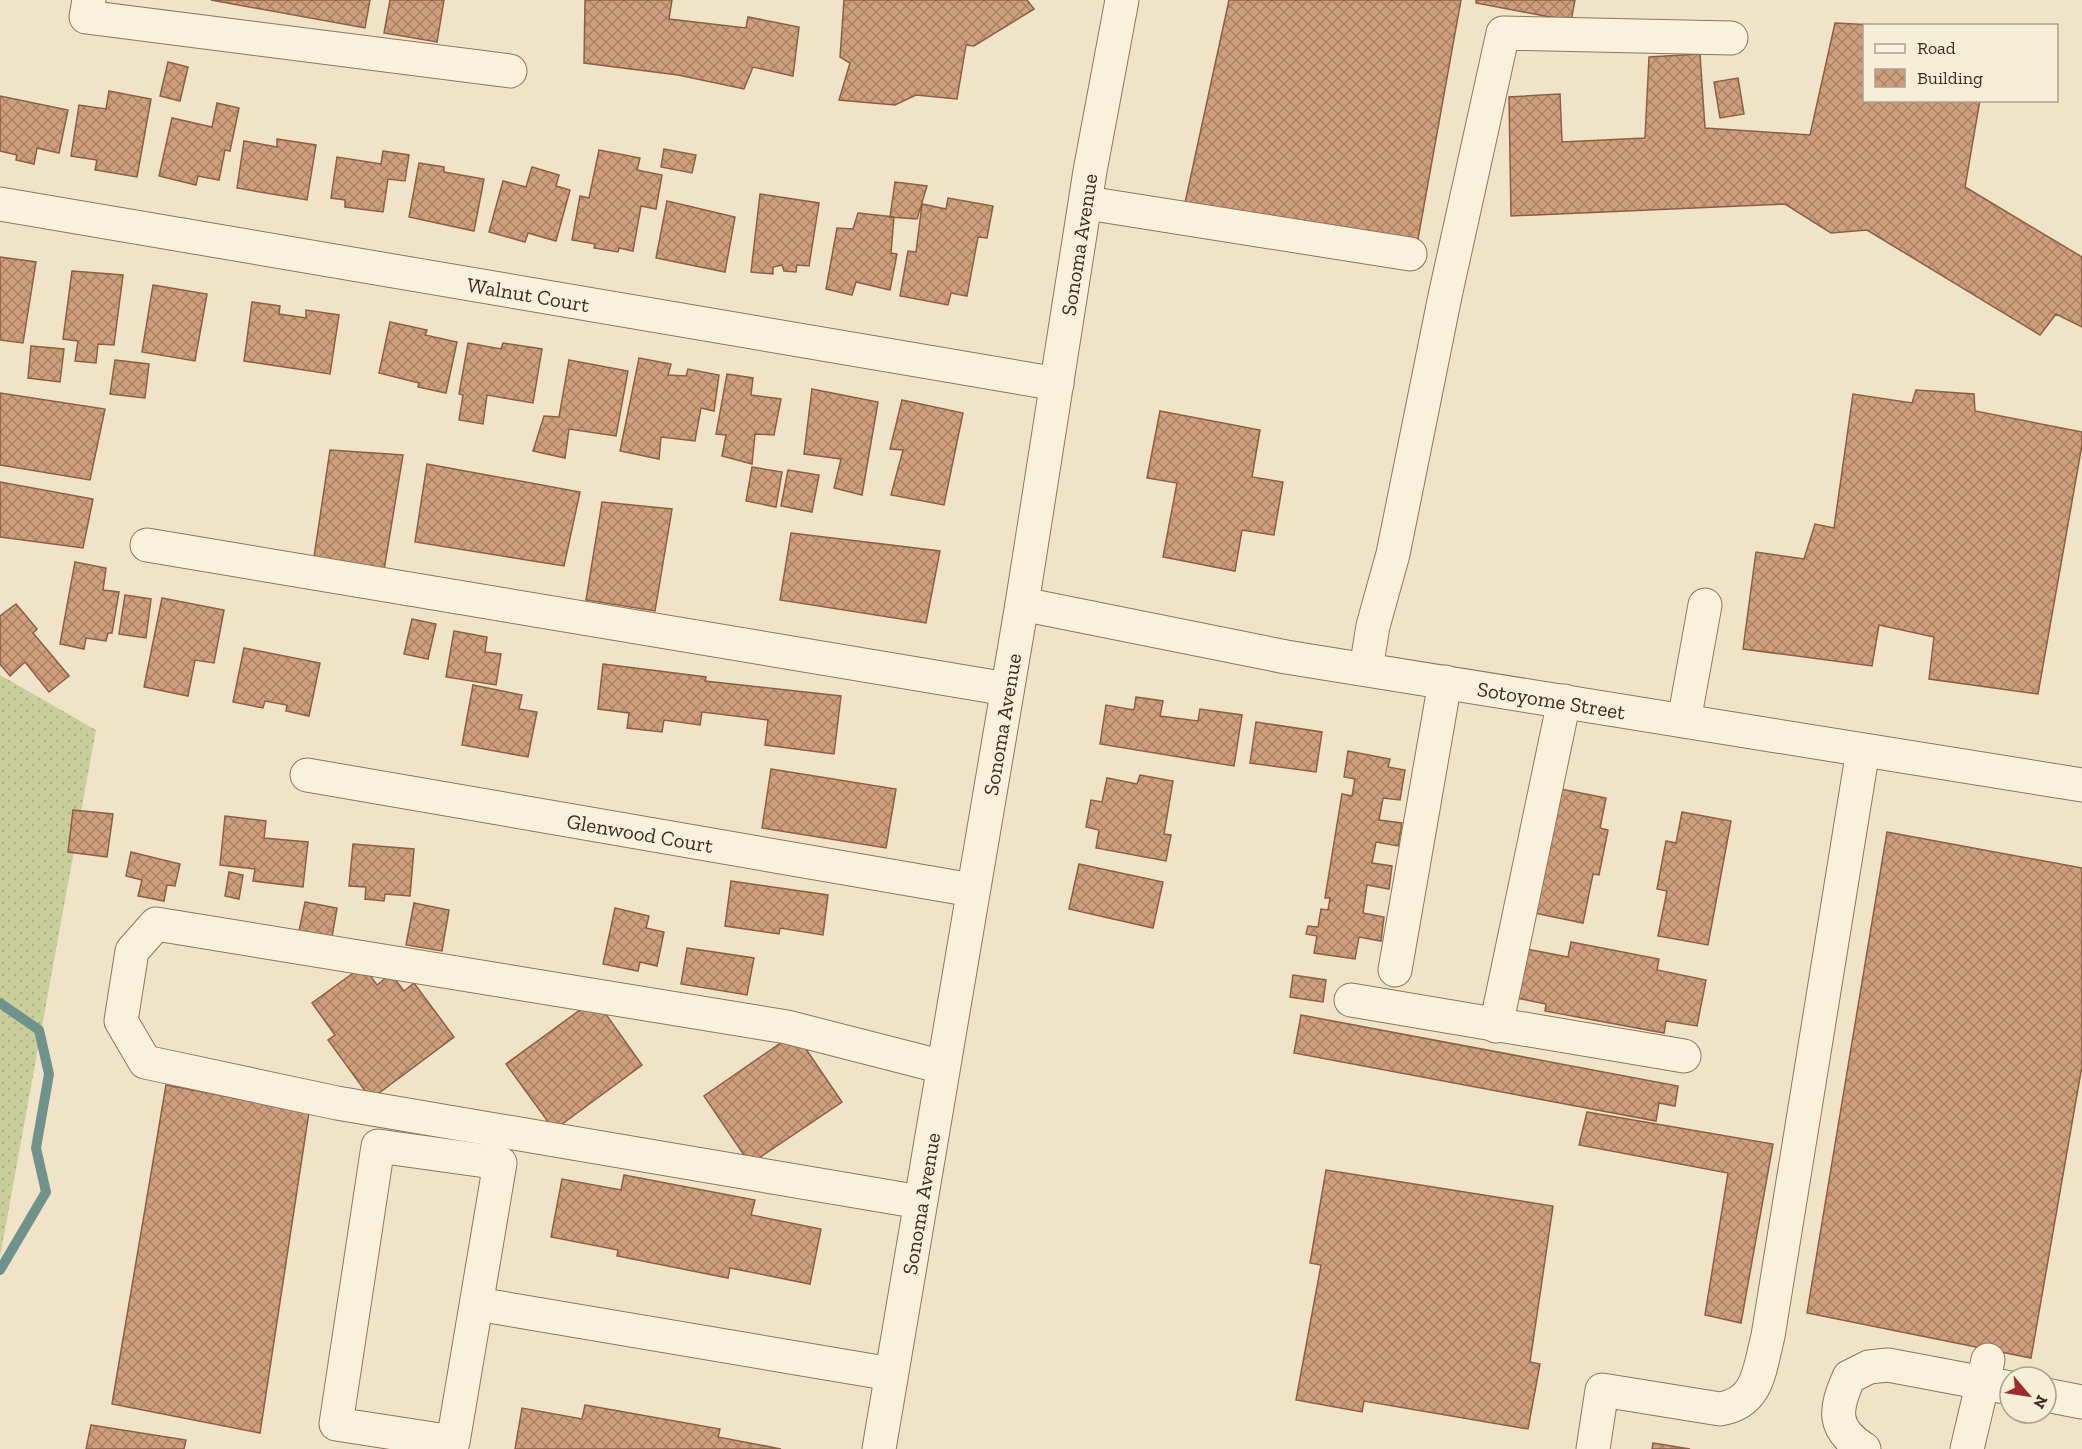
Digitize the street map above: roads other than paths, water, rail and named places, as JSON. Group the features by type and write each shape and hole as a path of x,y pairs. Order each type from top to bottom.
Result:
{"street":[{"path":"89,0 86,17 510,71"},
{"name":"Sonoma Avenue","path":"879,1449 1122,0"},
{"path":"1366,669 1373,626 1394,554 1444,296 1503,33 1731,38"},
{"path":"1087,203 1410,254"},
{"name":"Walnut Court","path":"0,204 1057,384"},
{"path":"147,545 1007,689"},
{"name":"Sotoyome Street","path":"1022,604 1286,657 2082,785"},
{"path":"1684,721 1705,605"},
{"path":"1395,970 1445,682"},
{"path":"1496,1026 1564,701"},
{"path":"1593,1449 1602,1389 1720,1409 1737,1406 1746,1399 1756,1382 1768,1336 1863,750"},
{"name":"Glenwood Court","path":"307,775 972,890"},
{"path":"920,1202 337,1103 145,1062 121,1021 132,951 156,924 787,1027 943,1067"},
{"path":"1350,1000 1684,1056"},
{"path":"378,1146 500,1163 477,1304 453,1442 336,1424 378,1146"},
{"path":"477,1304 891,1374"},
{"path":"1864,1449 1847,1438 1838,1414 1841,1396 1849,1377 1869,1367 1888,1365 1994,1377 1967,1449"},
{"path":"2058,1397 2082,1402"}],"waterway":[{"path":"0,1003 39,1030 49,1074 36,1148 46,1192 0,1270"}]}
